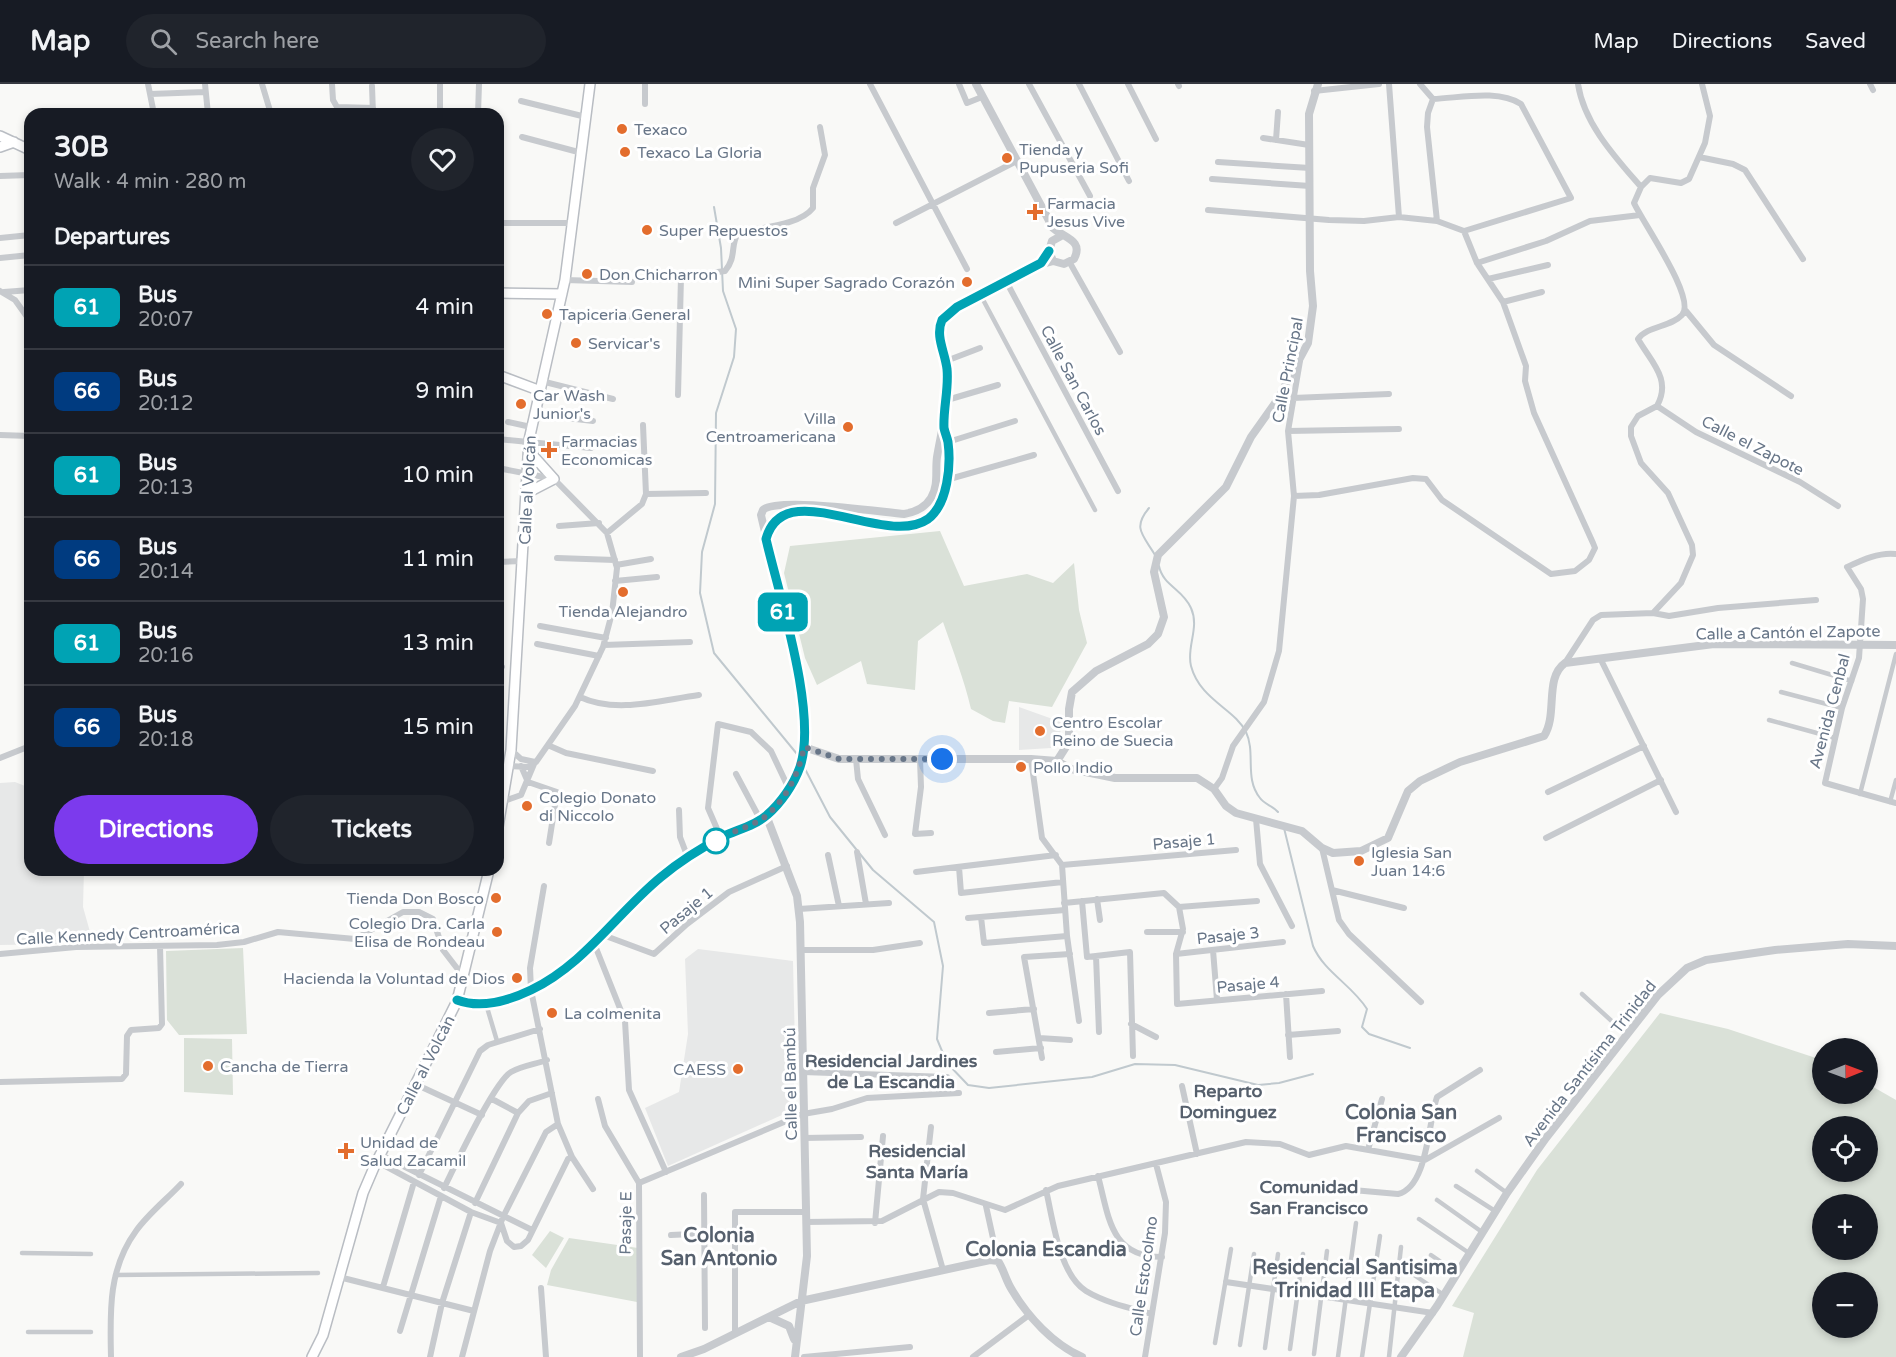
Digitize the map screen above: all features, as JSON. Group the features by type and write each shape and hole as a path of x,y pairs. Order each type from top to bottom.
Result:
{"main road":[{"name":"Calle al Volcán","path":"504,785 511,750 531,427 566,280 590,84"},
{"path":"0,136 24,147"},
{"path":"0,147 14,142"},
{"path":"504,293 562,294"},
{"path":"504,377 540,386"},
{"path":"526,493 554,479 529,445"},
{"name":"Calle al Volcán","path":"312,1357 323,1335 363,1193 378,1158 457,1000 488,876"}],"street":[{"path":"147,84 153,108"},
{"path":"205,84 207,108"},
{"path":"262,84 269,108"},
{"path":"332,84 333,100 337,107 346,108"},
{"path":"440,84 440,108"},
{"path":"478,108 479,84"},
{"path":"645,84 645,104"},
{"path":"870,84 967,269"},
{"path":"959,84 967,103 982,97"},
{"path":"976,84 1053,228 1061,236 1072,239 1076,243 1077,254 1070,262 1058,264 1053,261 1049,251"},
{"path":"1029,84 1090,196"},
{"path":"1079,84 1130,182"},
{"path":"1128,84 1156,139"},
{"path":"1316,88 1379,84"},
{"path":"1389,84 1399,218"},
{"path":"1420,84 1433,99"},
{"path":"1578,84 1588,112 1608,150 1641,187"},
{"path":"1653,613 1681,583 1694,555 1692,545 1668,494 1641,463 1631,436 1631,427 1638,416 1657,406 1663,388 1662,376 1638,339 1645,333 1674,323 1686,311 1687,305 1674,273 1634,203 1641,187 1656,177 1685,182 1689,179 1705,143 1710,116 1702,84"},
{"path":"372,86 373,108"},
{"name":"Calle Principal","path":"1214,789 1222,778 1233,746 1264,702 1276,661 1287,582 1294,496 1288,431 1301,355 1311,332 1309,114 1316,88"},
{"path":"150,94 205,92"},
{"path":"1209,210 1364,221 1399,218 1437,221 1464,231 1571,198 1521,104 1512,98 1493,96 1433,99"},
{"path":"1433,99 1428,113 1427,127 1437,221"},
{"path":"521,101 586,117"},
{"path":"1276,140 1278,112"},
{"path":"678,395 681,277 722,272 733,261 735,236 738,233 804,217 813,208 813,188 825,155 820,127"},
{"path":"522,137 582,153"},
{"path":"1263,138 1309,145"},
{"path":"1699,157 1744,170 1803,259"},
{"path":"896,223 1017,161"},
{"path":"1218,162 1310,168"},
{"path":"0,176 24,175"},
{"path":"1212,179 1310,186"},
{"path":"1476,263 1546,241 1590,221 1640,215"},
{"path":"504,223 573,223"},
{"path":"1041,263 1049,251 1053,228"},
{"path":"1294,496 1319,495 1413,478 1426,479 1442,500 1551,573 1575,571 1589,560 1594,548 1593,543 1534,413 1525,381 1526,366 1503,302 1476,263 1464,231"},
{"path":"0,238 24,236"},
{"path":"1052,241 1061,236"},
{"path":"0,258 24,256"},
{"path":"457,1000 469,1005 486,1004 531,990 563,970 603,935 661,877 721,838 763,817 789,789 800,766 804,747 804,718 796,667 761,515 767,507 774,505 826,506 904,514 915,512 932,497 936,486 947,400 946,361 939,335 942,320 980,294 1041,263 1053,261"},
{"path":"1070,262 1120,352"},
{"path":"1488,279 1548,265"},
{"path":"566,280 632,282"},
{"name":"Calle San Carlos","path":"1006,281 1118,492"},
{"path":"2,291 24,290"},
{"path":"2,291 15,300 24,313"},
{"path":"1503,302 1542,292"},
{"path":"980,294 1095,510"},
{"path":"1686,311 1714,345 1791,396"},
{"path":"559,314 680,318"},
{"path":"946,361 980,348"},
{"path":"1057,761 1069,742 1069,709 1072,692 1096,671 1148,644 1158,634 1164,617 1154,572 1158,555 1226,487 1251,437 1278,399 1301,355"},
{"path":"947,400 998,385"},
{"path":"540,386 613,399"},
{"path":"1293,398 1389,394"},
{"name":"Calle el Zapote","path":"1657,406 1696,432 1800,482 1838,506"},
{"path":"533,414 593,421"},
{"path":"948,442 1015,421"},
{"path":"508,422 531,427"},
{"path":"607,533 642,504 646,494 643,425"},
{"path":"766,539 771,524 779,517 802,512 827,513 868,524 903,525 921,522 938,509 946,480 948,442 944,429"},
{"path":"1288,431 1398,429"},
{"path":"0,435 24,436"},
{"path":"504,440 529,445 591,448"},
{"path":"946,480 1034,455"},
{"path":"937,464 948,464"},
{"path":"504,469 554,479 607,533 615,563 612,613 605,641 580,697 550,746 535,762 528,767 508,766"},
{"path":"646,494 706,493"},
{"path":"559,526 599,524"},
{"name":"Avenida Cenbal","path":"1893,802 1825,783 1860,643 1863,599 1861,589 1847,567 1862,559 1887,553 1896,554"},
{"path":"557,558 615,563 651,559"},
{"path":"504,562 523,561"},
{"path":"615,581 657,577"},
{"path":"804,747 839,759 1031,759 1057,761 1071,769 1114,778 1197,778 1214,789 1230,809 1256,819 1302,831 1322,849 1333,853 1369,849 1390,836 1408,791 1420,781 1460,762 1544,736 1550,718 1555,677 1593,620 1601,615 1653,613 1669,616 1718,608 1816,600"},
{"path":"540,626 605,641 690,642"},
{"name":"Calle a Cantón el Zapote","path":"1566,663 1714,644 1860,643 1896,645"},
{"path":"537,644 599,656"},
{"path":"1860,794 1896,654"},
{"path":"1600,660 1676,812"},
{"path":"1792,663 1852,681"},
{"path":"1781,692 1842,708"},
{"path":"580,697 591,702 615,705 699,695"},
{"path":"1769,720 1835,738"},
{"path":"721,838 708,808 718,724 751,732 771,751 789,789"},
{"path":"550,746 566,753 653,771"},
{"path":"1548,792 1644,746"},
{"path":"0,758 24,748"},
{"path":"511,750 521,759 535,762"},
{"path":"856,759 858,779 885,835"},
{"path":"920,759 921,787 915,834 932,833"},
{"path":"1031,759 1042,838 1062,865 1067,936 1079,1021"},
{"path":"504,800 516,798 528,782 535,762"},
{"path":"521,766 528,782 557,792 549,843"},
{"path":"736,774 763,817"},
{"path":"1546,838 1660,780"},
{"path":"1893,802 1896,780"},
{"path":"679,810 680,837 688,858"},
{"name":"Calle el Bambú","path":"763,817 787,866 799,909 806,1274 795,1357"},
{"path":"1256,819 1260,864 1292,926"},
{"path":"1322,849 1340,920 1349,934 1420,1002"},
{"name":"Pasaje 1","path":"1062,865 1236,850"},
{"path":"857,852 866,904"},
{"path":"828,855 839,906"},
{"path":"916,872 1056,855"},
{"name":"Pasaje 1","path":"603,935 654,954 687,924 729,892 787,866"},
{"path":"958,867 961,893 1063,882"},
{"path":"544,886 530,969 531,990 547,1060 558,1124 572,1157 593,1189"},
{"path":"1332,890 1404,908"},
{"path":"968,918 1065,906 1097,899 1164,893 1179,907 1183,932 1176,954"},
{"path":"1097,899 1100,920"},
{"path":"1082,901 1087,957 1130,952 1133,1056"},
{"path":"1179,907 1257,901"},
{"path":"799,909 890,903"},
{"name":"Calle Kennedy Centroamérica","path":"0,954 76,947 244,942 278,932 355,939 395,915 419,912 433,919 443,950 464,976"},
{"path":"981,917 984,942 1067,936"},
{"path":"1147,932 1183,932"},
{"name":"Pasaje 3","path":"1176,954 1282,942"},
{"path":"594,943 626,1022 629,1090 666,1172"},
{"path":"801,950 873,950 920,943"},
{"name":"Avenida Santísima Trinidad","path":"1401,1357 1433,1313 1507,1193 1658,995 1686,968 1700,961 1824,945 1896,946"},
{"path":"0,1082 122,1079 126,1074 127,1035 131,1030 159,1028 162,1024 160,946"},
{"path":"1213,950 1217,1000"},
{"path":"1042,1058 1024,957 1070,954"},
{"name":"Pasaje 4","path":"1176,954 1177,1004 1322,991"},
{"path":"1096,956 1099,1032"},
{"path":"1582,993 1627,1035"},
{"path":"1286,994 1290,1057"},
{"path":"486,1004 497,1041"},
{"path":"989,1012 1034,1009"},
{"path":"1131,1024 1156,1037"},
{"path":"419,1175 480,1051 497,1041 540,1029"},
{"path":"1288,1035 1338,1031"},
{"path":"1039,1038 1070,1040"},
{"path":"996,1052 1041,1048"},
{"path":"444,1188 504,1078 512,1072 547,1060"},
{"path":"1330,1188 1401,1193 1413,1183 1423,1160 1437,1097 1480,1070"},
{"path":"803,1072 947,1077"},
{"path":"415,1084 482,1115"},
{"path":"1182,1086 1197,1154"},
{"path":"475,1203 518,1113 529,1101 552,1093"},
{"path":"639,1183 803,1113 832,1109 867,1098 959,1093"},
{"path":"492,1099 518,1113"},
{"path":"1368,1150 1382,1099"},
{"name":"Pasaje E","path":"598,1100 605,1126 639,1183 640,1357"},
{"path":"806,1222 875,1223 899,1215 923,1199 939,1192 948,1192 986,1206 1005,1210 1023,1204 1046,1190 1197,1154 1225,1145 1255,1142 1280,1144 1306,1154 1346,1146 1423,1160 1500,1118"},
{"path":"462,1357 490,1251 502,1220 546,1132 558,1124"},
{"path":"931,1127 923,1199 943,1270"},
{"path":"875,1223 883,1136"},
{"path":"804,1138 861,1137"},
{"path":"378,1158 402,1166 475,1203 502,1220 507,1241 514,1247 521,1246 532,1230 568,1159 572,1157"},
{"path":"378,1158 398,1173 471,1212 532,1230"},
{"name":"Calle Estocolmo","path":"1145,1357 1162,1257 1166,1202 1156,1164"},
{"path":"398,1173 402,1166"},
{"path":"1477,1171 1507,1193"},
{"path":"1098,1176 1114,1232 1126,1247 1143,1257 1162,1257"},
{"path":"383,1287 414,1182"},
{"path":"111,1357 112,1285 119,1259 136,1230 181,1184"},
{"path":"1456,1186 1496,1211"},
{"path":"1046,1190 1063,1260 1084,1290 1109,1302 1152,1314"},
{"path":"704,1195 705,1328"},
{"path":"400,1331 413,1295 441,1196"},
{"path":"1437,1200 1482,1232"},
{"path":"986,1206 998,1261 1011,1288 1029,1315 1056,1340 1082,1357"},
{"path":"430,1357 442,1303 471,1212"},
{"path":"735,1334 735,1212 806,1212"},
{"path":"1419,1219 1469,1253"},
{"path":"1338,1357 1356,1223"},
{"path":"671,1235 735,1232"},
{"path":"1362,1357 1380,1236"},
{"path":"1389,1357 1401,1247"},
{"path":"1215,1343 1231,1249"},
{"path":"1314,1354 1327,1251"},
{"path":"22,1253 91,1254"},
{"path":"1240,1345 1254,1254"},
{"path":"1265,1348 1278,1254"},
{"path":"1290,1349 1303,1254"},
{"path":"1431,1255 1457,1273"},
{"path":"685,1357 801,1301 943,1270 998,1261"},
{"path":"115,1275 318,1273"},
{"path":"1411,1273 1444,1295"},
{"path":"339,1277 474,1311"},
{"path":"1226,1282 1393,1305 1433,1313"},
{"path":"541,1288 546,1357"},
{"path":"974,1357 1029,1315"},
{"path":"769,1317 789,1326 795,1347"},
{"path":"28,1332 91,1332"},
{"path":"804,1357 858,1354 910,1347"},
{"path":"902,1348 903,1357"},
{"path":"983,1351 989,1357"}],"shaded area":[{"path":"940,531 964,586 1027,574 1053,583 1074,563 1079,610 1087,643 1052,707 1009,701 1005,723 993,721 971,709 943,622 918,641 915,690 867,684 861,661 817,685 805,658 784,573 790,546"},
{"name":"Centro Escolar Reino de Suecia","path":"1019,707 1061,722 1060,740 1051,748 1019,750"},
{"path":"15,782 24,786 24,876 84,876 83,907 92,939 57,944 0,945 0,783"},
{"path":"243,948 247,1034 179,1035 167,1020 166,951"},
{"name":"CAESS","path":"698,949 793,961 795,1047 793,1110 668,1166 645,1108 679,1092 688,1034 685,959"},
{"path":"1660,1013 1728,1029 1812,1057 1812,1104 1878,1104 1878,1090 1896,1100 1896,1357 1463,1357 1474,1313 1452,1306 1537,1170"},
{"name":"Cancha de Tierra","path":"184,1038 232,1039 233,1095 184,1092"},
{"path":"550,1231 564,1238 546,1268 532,1255"},
{"path":"569,1238 638,1248 637,1302 547,1285 551,1270"}],"waterway":[{"path":"714,207 721,248 723,291 736,329 734,357 716,413 715,504 702,552 700,593 714,653 797,754"},
{"path":"1149,508 1140,526 1143,537 1155,555"},
{"path":"1159,566 1161,573 1191,608 1194,630 1190,659 1195,678 1209,696 1234,717 1246,732 1255,790 1262,800 1278,812"},
{"path":"804,767 830,817 873,870 934,922 943,966 937,1039 947,1063 968,1085 989,1088 1092,1077 1135,1064 1175,1065 1258,1085 1279,1083 1313,1074"},
{"path":"1284,828 1313,946 1318,955 1367,1009 1362,1027 1369,1034 1410,1048"}],"bus line":[{"name":"61","path":"457,1000 469,1005 486,1004 531,990 563,970 603,935 661,877 721,838 766,815 789,789 800,766 804,747 804,718 796,667 766,539 771,524 779,517 802,512 827,513 868,524 903,525 921,522 933,514 942,501 948,464 948,442 944,429 947,371 939,326 942,320 957,307 1041,263 1049,251"}],"place":[{"name":"Texaco","path":"622,129"},
{"name":"Texaco La Gloria","path":"625,152"},
{"name":"Tienda y Pupuseria Sofi","path":"1007,158"},
{"name":"Farmacia Jesus Vive","path":"1035,212"},
{"name":"Super Repuestos","path":"647,230"},
{"name":"Don Chicharron","path":"587,274"},
{"name":"Mini Super Sagrado Corazón","path":"967,282"},
{"name":"Tapiceria General","path":"547,314"},
{"name":"Servicar's","path":"576,343"},
{"name":"Car Wash Junior's","path":"521,404"},
{"name":"Villa Centroamericana","path":"848,427"},
{"name":"Farmacias Economicas","path":"549,450"},
{"name":"Tienda Alejandro","path":"623,592"},
{"name":"Centro Escolar Reino de Suecia","path":"1040,731"},
{"name":"Pollo Indio","path":"1021,767"},
{"name":"Colegio Donato di Niccolo","path":"527,806"},
{"name":"Iglesia San Juan 14:6","path":"1359,861"},
{"name":"Tienda Don Bosco","path":"496,898"},
{"name":"Colegio Dra. Carla Elisa de Rondeau","path":"497,932"},
{"name":"Hacienda la Voluntad de Dios","path":"517,978"},
{"name":"La colmenita","path":"552,1013"},
{"name":"Cancha de Tierra","path":"208,1066"},
{"name":"CAESS","path":"738,1069"},
{"name":"Unidad de Salud Zacamil","path":"346,1151"}],"district":[{"name":"Residencial Jardines de La Escandia","path":"891,1071"},
{"name":"Reparto Dominguez","path":"1228,1101"},
{"name":"Colonia San Francisco","path":"1401,1124"},
{"name":"Residencial Santa María","path":"917,1161"},
{"name":"Comunidad San Francisco","path":"1309,1197"},
{"name":"Colonia San Antonio","path":"719,1246"},
{"name":"Colonia Escandia","path":"1046,1249"},
{"name":"Residencial Santisima Trinidad III Etapa","path":"1355,1278"}],"route":[{"path":"716,841 766,815 791,785 800,766 804,747 839,759 942,759"}]}
